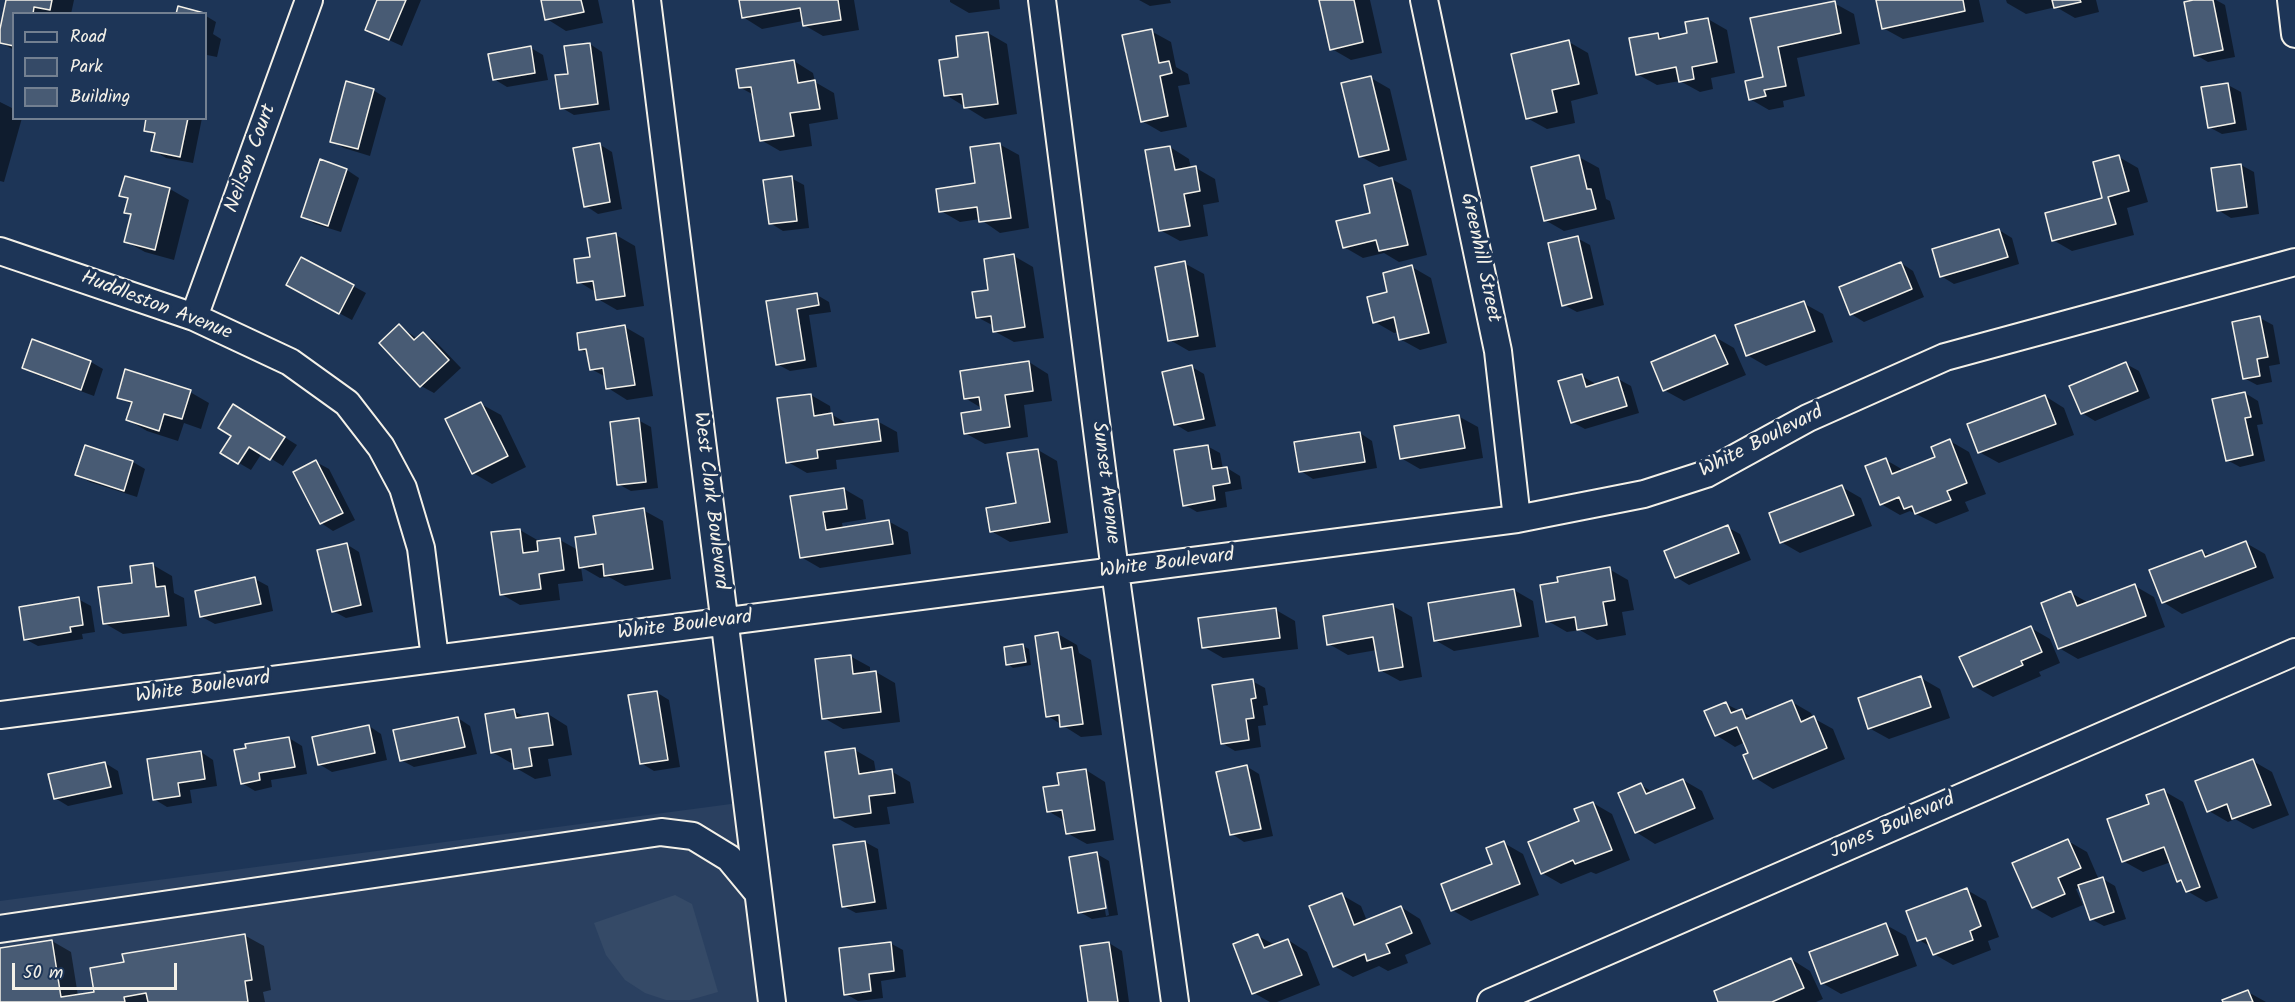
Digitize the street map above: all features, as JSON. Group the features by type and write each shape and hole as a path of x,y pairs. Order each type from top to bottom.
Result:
{"street":[{"name":"Neilson Court","path":"194,317 309,0"},
{"name":"West Clark Boulevard","path":"647,0 772,1002"},
{"name":"Sunset Avenue","path":"1042,0 1115,572 1175,1002"},
{"name":"Greenhill Street","path":"1427,0 1498,351 1517,519"},
{"path":"2291,0 2295,34"},
{"name":"Huddleston Avenue","path":"0,251 194,317 290,362 346,403 381,447 403,488 421,548 435,658"},
{"name":"White Boulevard","path":"0,715 1517,519 1644,494 1706,474 1808,418 1945,357 2295,262"},
{"name":"Jones Boulevard","path":"1491,1002 2295,652"},
{"path":"0,929 662,832 693,836 729,858 758,893"}],"shaded area":[{"path":"746,802 772,1002 0,1002 0,901"}],"green space":[{"path":"675,895 692,904 718,992 690,1000 666,1000 645,993 625,980 606,955 594,923"}],"building":[{"path":"6,0 52,0 50,10 34,7 33,12 12,12 12,46 0,43 0,29"},
{"path":"377,0 406,0 389,40 365,30"},
{"path":"541,0 581,0 584,12 545,20"},
{"path":"739,0 838,0 841,20 803,26 800,8 742,18"},
{"path":"1319,0 1354,0 1363,42 1330,50"},
{"path":"1876,0 1963,0 1965,11 1882,29"},
{"path":"2052,0 2080,0 2081,2 2054,8"},
{"path":"2213,0 2223,50 2194,56 2184,2"},
{"path":"1835,1 1841,33 1778,47 1786,86 1764,90 1766,96 1749,100 1745,81 1763,77 1750,18"},
{"path":"178,6 200,12 176,12"},
{"path":"1708,18 1717,62 1692,67 1694,79 1679,82 1676,67 1636,75 1629,38 1658,33 1659,39 1687,33 1685,22"},
{"path":"1152,29 1159,63 1169,61 1172,73 1160,76 1168,116 1141,122 1122,35"},
{"path":"988,32 998,104 964,108 962,94 944,96 939,60 958,57 956,36"},
{"path":"1569,40 1579,84 1552,90 1557,112 1526,119 1511,54"},
{"path":"590,43 598,104 560,109 555,75 568,74 564,46"},
{"path":"531,46 535,73 493,80 488,54"},
{"path":"794,60 798,83 815,80 820,109 790,113 794,136 760,141 751,87 739,88 736,69"},
{"path":"1371,76 1389,150 1359,157 1341,83"},
{"path":"346,81 374,89 358,149 330,142"},
{"path":"2228,83 2235,123 2208,128 2201,87"},
{"path":"146,120 188,120 180,157 151,151 155,133 144,131"},
{"path":"600,143 610,202 584,207 573,148"},
{"path":"1000,143 1011,218 979,222 977,207 939,212 936,189 975,183 970,147"},
{"path":"1170,146 1175,170 1196,166 1200,191 1184,194 1190,226 1159,231 1145,150"},
{"path":"1579,155 1587,189 1591,189 1596,209 1544,221 1531,167"},
{"path":"2119,155 2129,191 2108,197 2116,224 2052,241 2045,213 2102,198 2093,162"},
{"path":"320,159 347,169 328,226 301,217"},
{"path":"2241,164 2247,207 2217,211 2211,168"},
{"path":"125,176 170,188 155,250 124,242 131,214 124,213 128,198 119,196"},
{"path":"792,176 797,221 769,224 763,180"},
{"path":"1392,178 1408,245 1379,251 1376,240 1343,248 1336,221 1370,213 1364,185"},
{"path":"1999,229 2008,257 1940,277 1932,249"},
{"path":"616,233 625,296 596,300 593,281 577,283 574,259 590,257 587,238"},
{"path":"1578,236 1592,298 1562,306 1548,243"},
{"path":"1014,254 1025,327 993,332 991,316 976,318 972,292 988,290 984,259"},
{"path":"301,257 354,285 339,314 286,285"},
{"path":"1185,261 1198,336 1168,341 1155,267"},
{"path":"1901,262 1912,289 1850,315 1839,287"},
{"path":"1412,265 1429,333 1399,340 1394,317 1373,323 1367,297 1387,292 1383,273"},
{"path":"817,293 819,305 797,309 805,360 776,365 766,301"},
{"path":"1804,301 1815,331 1746,356 1735,325"},
{"path":"2260,316 2268,357 2257,359 2260,376 2243,379 2232,322"},
{"path":"399,324 414,340 423,332 449,360 420,387 379,343"},
{"path":"625,325 635,385 606,389 603,368 590,370 586,349 579,350 577,333"},
{"path":"1715,335 1728,364 1663,391 1651,362"},
{"path":"32,339 91,361 81,390 22,368"},
{"path":"1029,361 1033,391 1005,395 1010,427 964,434 961,413 981,410 979,397 964,399 960,371"},
{"path":"2126,362 2138,391 2081,414 2069,386"},
{"path":"1192,365 1204,419 1174,425 1162,372"},
{"path":"125,369 191,390 182,419 164,414 159,431 126,420 132,402 117,398"},
{"path":"1582,374 1586,387 1618,377 1627,406 1571,423 1558,381"},
{"path":"2245,392 2251,417 2245,418 2253,455 2226,461 2212,399"},
{"path":"811,394 814,416 832,413 834,425 878,419 881,441 817,450 818,458 786,463 777,398"},
{"path":"2045,395 2056,424 1978,453 1967,424"},
{"path":"481,402 508,456 472,474 445,419"},
{"path":"233,404 285,437 270,460 249,447 238,464 220,453 231,436 218,428"},
{"path":"1459,415 1465,448 1400,459 1394,426"},
{"path":"639,418 646,482 617,485 610,422"},
{"path":"1360,432 1365,462 1299,472 1294,442"},
{"path":"1950,439 1967,483 1947,491 1951,500 1915,514 1912,506 1904,509 1899,497 1880,505 1865,466 1886,458 1892,474 1935,457 1931,447"},
{"path":"85,445 133,461 124,491 75,475"},
{"path":"1208,445 1212,469 1227,467 1230,483 1213,486 1215,500 1183,506 1174,450"},
{"path":"1038,449 1050,522 990,532 986,508 1016,503 1007,453"},
{"path":"316,460 343,513 320,524 293,472"},
{"path":"1842,485 1854,515 1780,543 1769,513"},
{"path":"844,488 847,509 823,512 826,530 889,520 893,544 800,558 790,496"},
{"path":"644,508 653,569 604,576 603,564 579,568 575,537 596,534 593,516"},
{"path":"1728,525 1739,553 1675,578 1664,551"},
{"path":"520,529 523,553 538,551 537,541 560,538 564,570 539,574 541,589 500,595 491,532"},
{"path":"2246,541 2256,567 2162,603 2149,570 2202,550 2205,557"},
{"path":"347,543 361,605 332,612 317,550"},
{"path":"153,563 156,587 165,586 169,616 103,624 98,587 132,583 130,566"},
{"path":"1610,567 1615,600 1603,602 1607,625 1577,630 1575,617 1546,622 1540,585 1558,582 1557,577"},
{"path":"255,577 261,604 200,617 195,591"},
{"path":"2135,584 2146,616 2058,649 2041,603 2071,591 2077,606"},
{"path":"1514,589 1521,626 1434,641 1428,603"},
{"path":"79,597 83,625 70,627 71,632 24,640 19,607"},
{"path":"1393,604 1403,667 1379,671 1373,637 1327,645 1323,616"},
{"path":"1276,608 1280,638 1202,648 1198,618"},
{"path":"2031,626 2042,652 2021,661 2023,665 1973,687 1959,657"},
{"path":"1058,632 1061,649 1072,647 1083,724 1060,727 1059,715 1046,717 1035,636"},
{"path":"1023,644 1026,662 1006,665 1004,647"},
{"path":"851,655 853,674 876,671 881,712 822,719 815,659"},
{"path":"1921,676 1931,707 1868,729 1858,698"},
{"path":"1253,679 1256,698 1251,699 1254,718 1246,719 1249,740 1221,744 1212,685"},
{"path":"657,691 668,760 640,764 628,695"},
{"path":"1792,700 1801,722 1814,716 1827,748 1753,779 1743,755 1748,753 1737,727 1715,736 1704,711 1726,702 1731,713 1742,709 1746,719"},
{"path":"514,709 516,718 548,713 553,745 529,748 532,766 514,769 511,749 491,753 485,714"},
{"path":"458,717 465,747 400,761 393,730"},
{"path":"369,725 375,753 318,765 312,737"},
{"path":"289,737 295,767 259,773 260,780 241,784 234,750 246,748 245,744"},
{"path":"855,748 859,774 892,769 895,793 869,796 871,813 834,818 825,752"},
{"path":"201,751 205,779 178,783 180,796 153,800 147,759"},
{"path":"2253,759 2271,805 2232,819 2227,804 2207,812 2195,781"},
{"path":"105,762 111,787 54,799 48,774"},
{"path":"1247,765 1261,829 1230,835 1216,772"},
{"path":"1086,769 1095,830 1066,834 1062,810 1047,812 1043,787 1059,785 1057,773"},
{"path":"1683,779 1695,808 1635,833 1618,793 1641,783 1646,794"},
{"path":"2164,789 2200,887 2186,892 2181,880 2177,882 2164,847 2122,862 2107,819 2149,804 2146,795"},
{"path":"1593,802 1612,850 1575,864 1573,860 1541,874 1528,842 1579,821 1574,809"},
{"path":"2068,839 2081,868 2058,878 2065,894 2032,908 2012,863"},
{"path":"865,841 875,902 842,907 833,845"},
{"path":"1504,841 1520,884 1451,911 1441,884 1492,864 1486,848"},
{"path":"1097,852 1106,908 1078,913 1069,857"},
{"path":"2103,877 2114,912 2090,920 2078,885"},
{"path":"1967,888 1981,926 1970,931 1973,940 1933,955 1926,938 1917,941 1906,911"},
{"path":"1342,893 1354,925 1401,906 1412,933 1386,944 1390,953 1367,961 1365,954 1333,967 1309,906"},
{"path":"1886,923 1898,955 1821,984 1809,952"},
{"path":"245,934 252,980 245,981 248,1002 148,1002 146,993 124,997 125,1002 0,1002 0,948 52,940 61,997 94,992 90,968 124,962 122,954"},
{"path":"1258,934 1264,948 1288,939 1302,975 1252,994 1233,944"},
{"path":"891,942 894,971 869,974 871,991 844,995 839,948"},
{"path":"1109,942 1118,1002 1088,1002 1080,946"},
{"path":"1791,958 1804,988 1772,1002 1718,1002 1714,991"},
{"path":"2248,990 2253,1002 2223,1002 2222,1000"}]}
